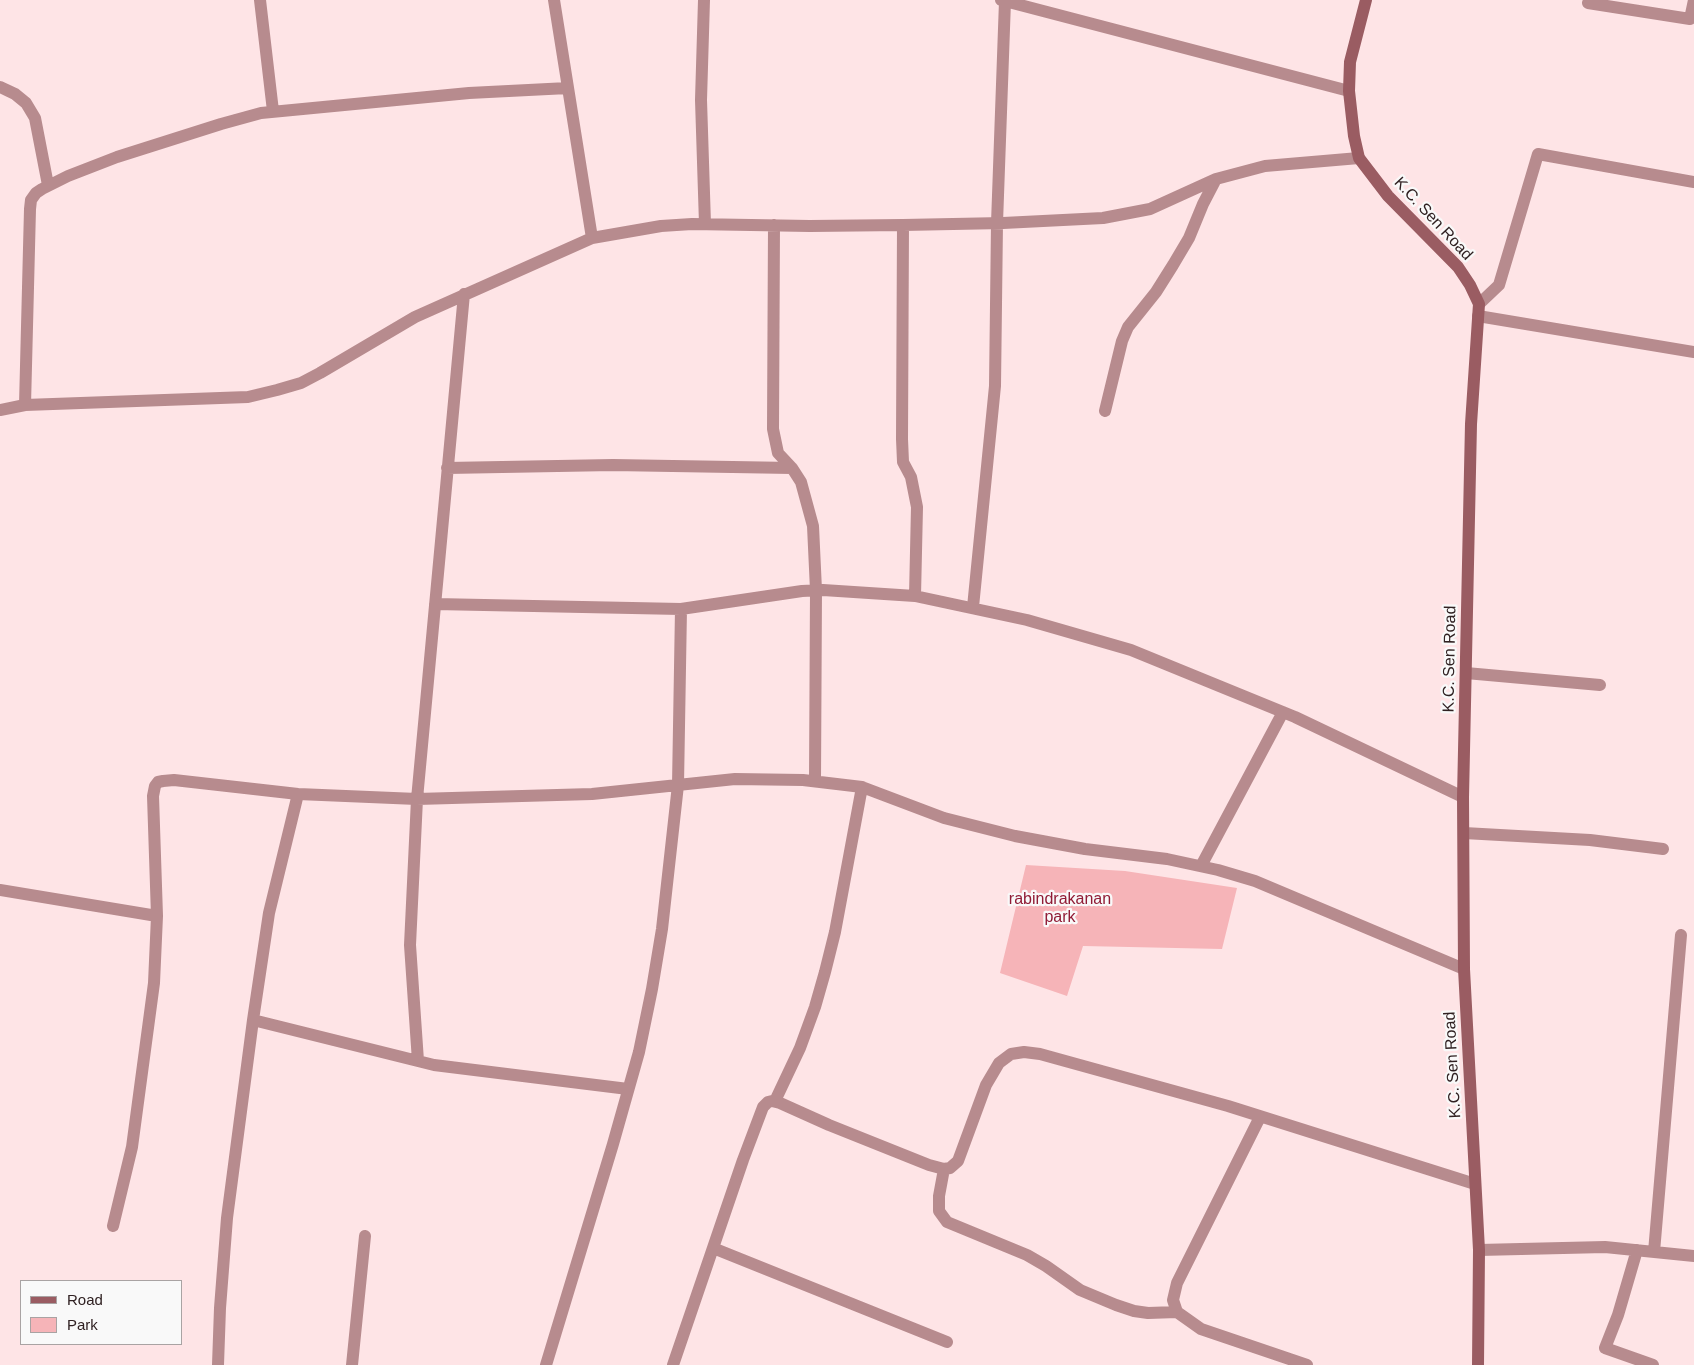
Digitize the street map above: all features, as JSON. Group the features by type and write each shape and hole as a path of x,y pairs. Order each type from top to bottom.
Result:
{"street":[{"path":"260,0 274,111"},
{"path":"554,0 592,238"},
{"path":"704,0 701,100 705,224"},
{"path":"973,607 995,386 1003,0 1349,91"},
{"name":"K.C. Sen Road","path":"1366,0 1350,62 1349,91 1354,136 1359,158 1388,196 1458,267 1470,285 1478,310 1471,424 1463,797 1464,969 1479,1250 1478,1365"},
{"path":"1588,3 1692,19 1694,0"},
{"path":"0,87 15,94 26,104 35,118 48,185"},
{"path":"25,405 31,200 36,193 48,185 164,141 274,111 468,93 568,88"},
{"path":"1694,182 1538,154 1499,285 1478,310 1694,352"},
{"path":"0,410 25,405 248,397 277,390 301,383 414,317 592,238 661,226 705,224 903,225 1103,218 1150,209 1216,179 1265,166 1359,158"},
{"path":"1105,411 1122,341 1128,327 1156,292 1174,265 1216,179"},
{"path":"774,225 773,429 778,453 792,468 801,482 813,526 816,590 815,781"},
{"path":"903,225 902,439 903,462 911,477 917,508 915,596"},
{"path":"418,1061 410,945 417,799 464,294"},
{"path":"447,468 613,465 792,468"},
{"path":"435,604 681,609 816,590 915,596 1027,620 1131,650 1283,712 1463,797"},
{"path":"546,1365 613,1144 638,1052 652,990 662,929 678,785 681,609"},
{"path":"1466,673 1600,685"},
{"path":"1201,866 1283,712"},
{"path":"113,1226 134,1133 154,983 157,916 153,796 158,782 174,780 298,794 417,799 592,794 735,779 802,780 862,787 944,818 1015,836 1085,849 1167,859 1255,881 1464,969"},
{"path":"776,1101 800,1048 825,972 835,932 862,787"},
{"path":"218,1365 227,1218 253,1020 269,913 298,794"},
{"path":"1464,833 1590,840 1663,849"},
{"path":"0,890 157,916"},
{"path":"1654,1252 1681,935"},
{"path":"253,1020 434,1065 628,1089"},
{"path":"673,1365 740,1168 763,1107 768,1102 776,1101 829,1125 929,1165 944,1169 950,1168 958,1161 986,1085 999,1063 1011,1054 1024,1052 1040,1054 1228,1106 1475,1184"},
{"path":"1260,1117 1177,1283 1173,1300 1177,1312 1201,1329 1307,1365"},
{"path":"944,1169 939,1196 939,1211 947,1222 1028,1255 1080,1290 1116,1305 1134,1312 1177,1312"},
{"path":"352,1365 365,1236"},
{"path":"1479,1250 1605,1247 1694,1256"},
{"path":"713,1248 947,1342"},
{"path":"1637,1250 1618,1315 1605,1348 1653,1365"}],"green space":[{"name":"rabindrakanan park","path":"1026,865 1125,871 1237,888 1222,949 1083,946 1067,996 1000,973"}]}
